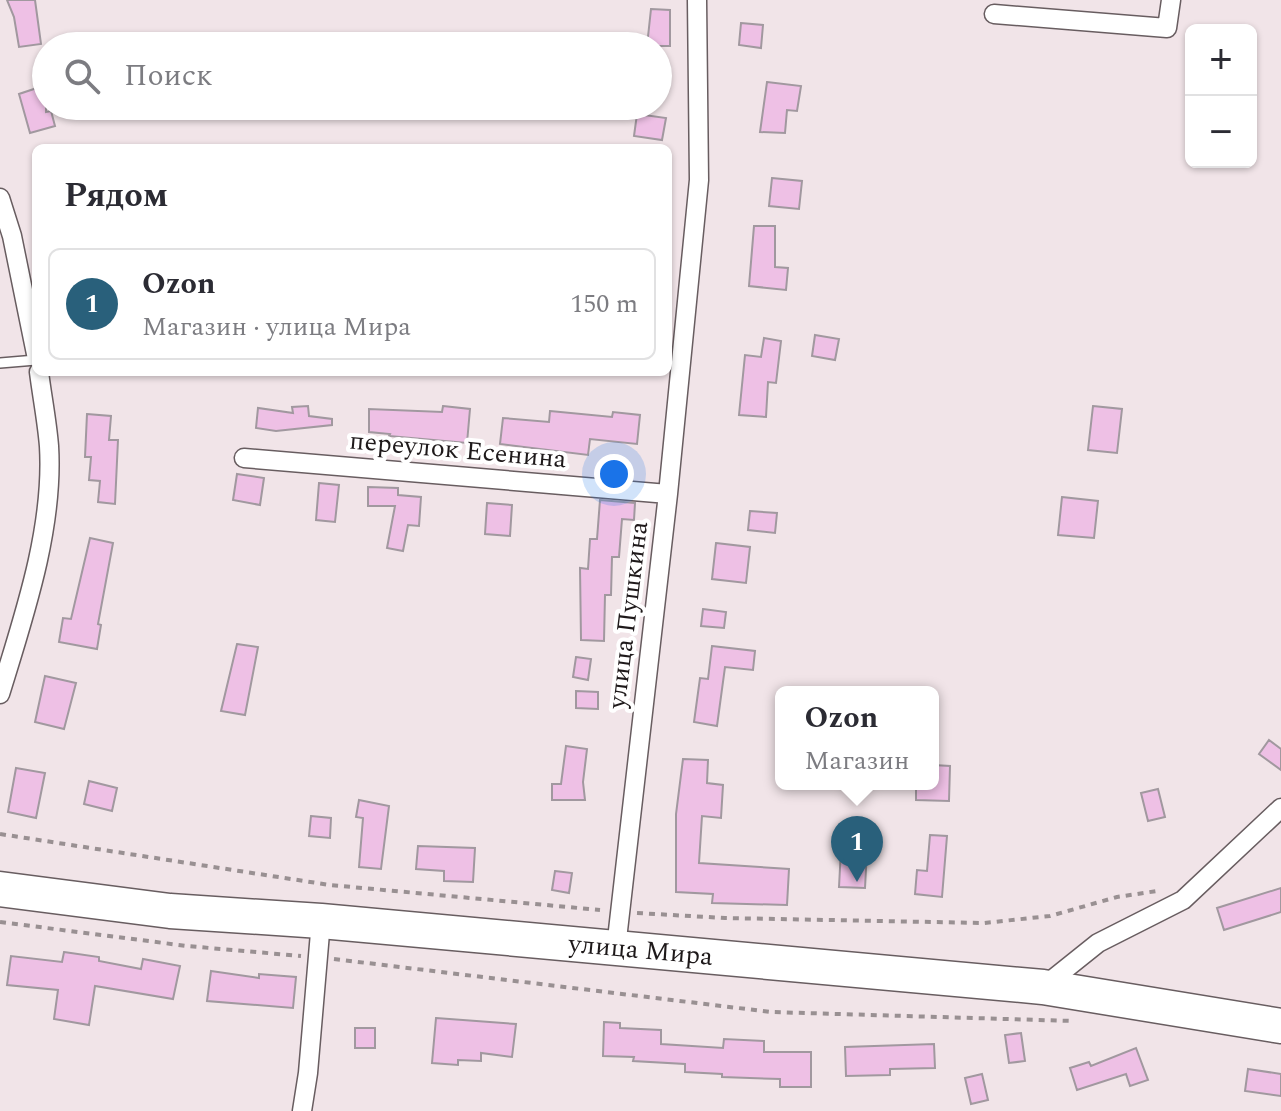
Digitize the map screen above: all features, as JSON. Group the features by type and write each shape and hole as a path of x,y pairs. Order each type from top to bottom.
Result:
{"highway":[{"name":"улица Мира","path":"0,889 170,911 321,921 1043,987 1281,1026"}],"street":[{"name":"улица Пушкина","path":"616,948 668,494 699,180 697,0"},
{"path":"994,14 1167,28 1171,0"},
{"path":"0,198 12,236 32,337"},
{"path":"0,694 30,598 47,501 49,446 40,376"},
{"name":"переулок Есенина","path":"244,458 668,494"},
{"path":"1043,987 1098,943 1183,900 1280,813"},
{"path":"302,1111 321,921"}],"lane":[{"path":"0,363 32,358"}],"path":[{"path":"0,834 330,885 725,918 984,923 1050,916 1117,897 1159,890 1183,900"},
{"path":"0,922 771,1012 1082,1022"}],"building":[{"path":"7,0 35,0 39,32 32,32 32,45 19,47 14,17"},
{"path":"651,9 670,10 670,32 649,32"},
{"path":"741,23 763,25 761,48 739,45"},
{"path":"767,82 801,86 797,111 787,110 785,133 760,132"},
{"path":"32,90 32,120 53,120 55,126 30,133 19,94"},
{"path":"636,120 666,120 662,140 634,136"},
{"path":"772,178 802,181 799,209 769,206"},
{"path":"754,226 775,226 775,267 788,268 786,290 749,286"},
{"path":"815,335 839,339 835,360 812,356"},
{"path":"764,338 781,341 776,383 768,382 766,417 739,415 745,355 761,357"},
{"path":"308,406 309,416 332,419 332,425 276,431 256,428 258,408 293,413 292,407"},
{"path":"443,406 470,409 467,443 369,432 369,409 442,412"},
{"path":"1093,406 1122,409 1117,453 1088,450"},
{"path":"550,411 612,417 613,412 640,415 637,444 590,439 588,455 500,444 503,418 549,422"},
{"path":"87,414 111,416 109,440 118,440 115,504 98,502 100,481 89,480 91,457 85,457"},
{"path":"237,474 264,478 260,505 233,500"},
{"path":"319,483 339,485 335,522 316,520"},
{"path":"368,487 398,488 398,495 421,497 419,526 408,525 403,551 387,548 395,506 368,506"},
{"path":"1062,497 1098,501 1094,538 1058,535"},
{"path":"600,500 635,503 634,520 622,519 619,557 612,557 611,595 605,595 604,641 581,640 580,568 588,569 590,539 597,539"},
{"path":"487,503 512,505 510,536 485,534"},
{"path":"750,511 777,513 775,533 748,530"},
{"path":"90,538 113,543 98,624 101,625 97,649 59,642 63,618 71,619"},
{"path":"716,543 750,547 746,583 712,579"},
{"path":"703,609 726,612 724,628 701,626"},
{"path":"237,644 258,647 245,715 221,711"},
{"path":"712,646 755,651 753,670 725,667 717,726 694,722 700,678 708,679"},
{"path":"576,657 591,659 588,680 573,677"},
{"path":"45,676 76,683 64,729 35,722"},
{"path":"576,691 598,692 598,709 576,708"},
{"path":"1269,740 1281,749 1281,770 1259,754"},
{"path":"566,746 587,749 583,782 585,800 552,800 552,784 561,784"},
{"path":"683,759 708,760 707,783 723,785 721,818 702,816 699,863 789,869 787,905 712,903 713,894 676,892 676,814"},
{"path":"939,765 950,766 949,801 916,800 916,790 939,790"},
{"path":"16,768 45,773 36,818 8,812"},
{"path":"89,781 117,788 112,811 84,804"},
{"path":"1158,789 1165,817 1148,821 1141,793"},
{"path":"359,800 389,806 381,869 359,867 363,818 356,817"},
{"path":"311,816 331,818 330,838 309,836"},
{"path":"930,835 947,836 942,897 915,894 917,870 927,871"},
{"path":"418,846 475,848 473,882 444,881 444,871 416,869"},
{"path":"841,849 867,850 865,888 839,887"},
{"path":"555,871 572,873 569,893 552,890"},
{"path":"1281,888 1281,912 1224,930 1217,908"},
{"path":"64,952 99,957 99,961 141,969 143,959 180,966 173,999 95,986 89,1025 54,1019 58,990 7,985 11,956 62,962"},
{"path":"211,971 259,978 259,974 296,977 293,1008 207,1001"},
{"path":"436,1018 516,1024 512,1057 481,1053 481,1061 458,1060 458,1065 432,1063"},
{"path":"604,1022 620,1023 620,1028 661,1030 661,1044 723,1048 724,1039 764,1041 764,1052 811,1052 811,1087 780,1087 780,1079 722,1077 722,1074 685,1072 685,1064 603,1056"},
{"path":"355,1028 375,1028 375,1048 355,1048"},
{"path":"1021,1033 1025,1061 1009,1063 1005,1035"},
{"path":"934,1044 935,1068 890,1069 890,1075 846,1076 845,1047"},
{"path":"1136,1048 1148,1080 1130,1086 1126,1074 1077,1090 1070,1068 1089,1062 1091,1066"},
{"path":"1248,1069 1281,1074 1281,1096 1245,1091"},
{"path":"982,1074 988,1100 971,1104 965,1078"}],"place":[{"name":"Ozon","path":"857,882"}]}
